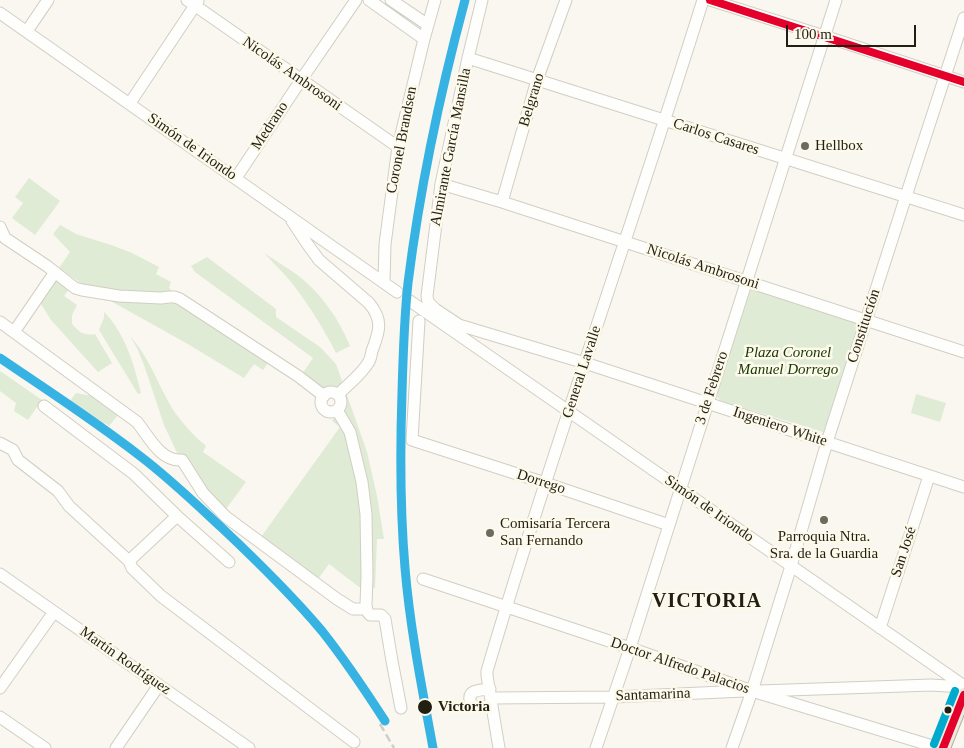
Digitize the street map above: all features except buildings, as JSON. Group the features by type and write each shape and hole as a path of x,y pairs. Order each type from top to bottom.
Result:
{"main road":[{"path":"943,748 961,715 964,695"}],"street":[{"path":"27,31 48,0"},
{"name":"Medrano","path":"236,178 300,80 356,0"},
{"path":"369,0 424,39"},
{"path":"391,0 428,25"},
{"name":"Coronel Brandsen","path":"384,282 385,244 398,147 435,0"},
{"name":"Almirante García Mansilla","path":"427,296 442,184 482,0"},
{"name":"Belgrano","path":"502,202 537,80 566,0"},
{"name":"General Lavalle","path":"499,748 487,671 545,483 703,0"},
{"path":"710,0 964,82"},
{"name":"3 de Febrero","path":"596,748 630,648 836,0"},
{"path":"130,103 194,2"},
{"name":"Nicolás Ambrosoni","path":"194,2 300,80 398,147"},
{"name":"Simón de Iriondo","path":"0,13 398,292"},
{"name":"Constitución","path":"732,748 791,566 827,442 964,18"},
{"name":"Carlos Casares","path":"468,58 964,216"},
{"name":"Nicolás Ambrosoni","path":"442,184 964,352"},
{"path":"289,215 319,260 369,303 378,318 379,331 370,360 338,395"},
{"path":"0,227 4,237 75,288 119,296 180,299 298,376 324,396"},
{"path":"14,332 55,272"},
{"name":"Simón de Iriondo","path":"427,296 428,302 457,329 569,411 964,687"},
{"path":"410,301 457,329"},
{"name":"Dorrego","path":"418,321 412,440 668,525"},
{"path":"0,322 137,422 166,457 182,460 203,493 226,517 337,599 353,609 366,609"},
{"name":"Ingeniero White","path":"457,329 585,362 964,487"},
{"path":"332,392 338,395 341,404 337,410 331,412 323,408 321,402 324,396 332,392"},
{"path":"44,406 134,474 176,516 229,562"},
{"path":"337,410 350,432 362,482 366,514 366,609 370,615 381,615 386,622 401,708"},
{"path":"0,443 13,450 18,460 58,490 69,506 129,561 132,568 161,596 354,742"},
{"name":"San José","path":"880,628 929,476"},
{"path":"129,561 176,516"},
{"name":"Martín Rodríguez","path":"0,574 249,748"},
{"name":"Doctor Alfredo Palacios","path":"423,579 752,691 939,748"},
{"path":"0,688 54,612"},
{"path":"116,748 159,685"},
{"name":"Santamarina","path":"491,698 614,697 931,685 964,687"},
{"path":"0,716 45,748"}],"green space":[{"path":"29,178 60,201 35,235 12,218 23,203 15,197"},
{"path":"60,225 76,234 132,253 159,267 156,274 171,282 169,287 172,292 271,359 263,370 254,364 244,378 91,290 59,268 70,252 53,234"},
{"path":"264,253 300,277 316,292 341,326 350,346 336,353 299,293"},
{"path":"207,257 276,309 276,317 320,347 336,364 367,452 377,496 384,539 377,539 375,588 359,587 329,564 318,579 261,537 340,427 332,421 341,409 343,399 337,392 326,391 302,374 313,358 195,272 191,266"},
{"path":"54,269 74,283 64,296 77,305 72,315 72,324 82,333 95,334 112,363 98,372 51,320 36,296"},
{"name":"Plaza Coronel Manuel Dorrego","path":"751,289 855,322 859,327 825,431 823,432 721,401 717,397 716,394"},
{"path":"104,312 118,329 123,339 132,360 141,393 138,394 99,330 104,318"},
{"path":"130,336 144,354 176,414 206,446 203,452 246,482 226,509 217,503 179,457 164,425 144,365"},
{"path":"0,371 42,400 28,420 14,411 16,403 0,391"},
{"path":"76,393 97,397 119,414 109,426 105,423 102,427 69,402"},
{"path":"916,394 946,403 940,422 911,413"}],"railway":[{"path":"380,724 394,748"}],"transit line":[{"path":"433,748 413,636 405,568 401,481 403,351 408,283 418,211 439,105 465,0"},
{"path":"710,0 964,82"},
{"path":"0,358 140,456 172,482 222,528 274,578 322,631 355,675 385,721"},
{"path":"934,744 955,691"},
{"path":"943,748 964,695"}],"place":[{"name":"Hellbox","path":"805,146"},
{"name":"Parroquia Ntra. Sra. de la Guardia","path":"824,520"},
{"name":"Comisaría Tercera San Fernando","path":"490,533"},
{"name":"Victoria","path":"425,707"}],"district":[{"name":"VICTORIA","path":"707,602"}]}
